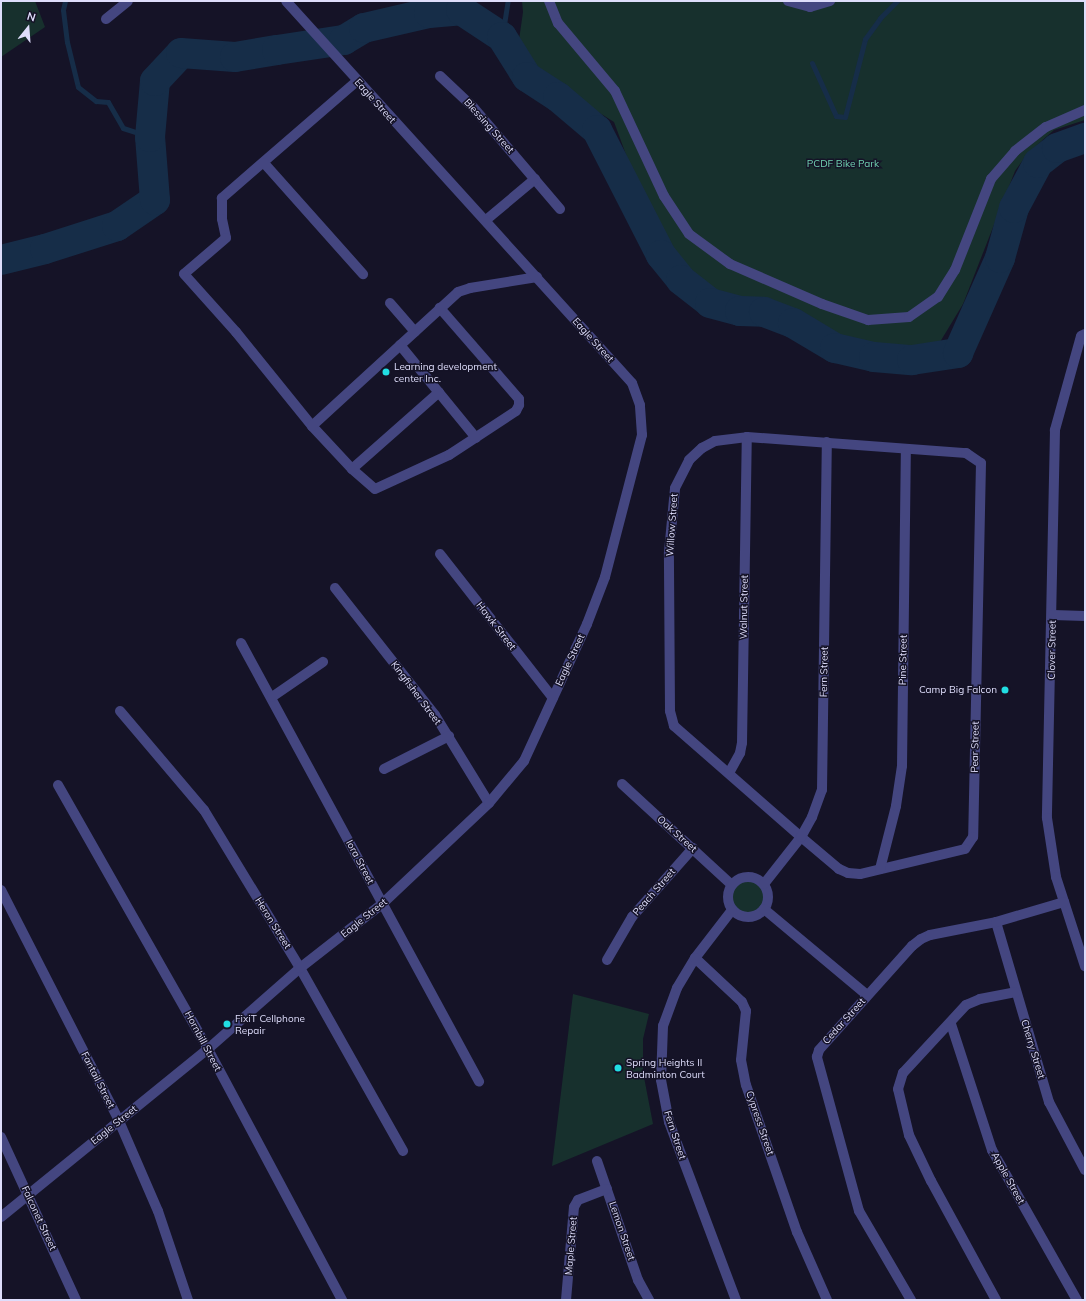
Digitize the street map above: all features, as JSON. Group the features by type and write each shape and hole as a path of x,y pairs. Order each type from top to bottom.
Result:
{"street":[{"path":"106,19 128,1"},
{"path":"549,1 558,23 615,91 664,196 689,234 730,264 822,304 868,320 909,317 938,297 955,270 991,179 1015,151 1046,127 1070,114 1085,110"},
{"path":"788,1 810,7 830,1"},
{"name":"Eagle Street","path":"1,1217 208,1049 300,968 382,904 489,804 524,761 587,624 605,577 642,435 640,405 632,383 486,220 333,56 291,3"},
{"name":"Blessing Street","path":"440,76 473,107 560,209"},
{"path":"357,81 220,200 226,238 184,274 236,332 312,426 371,487 380,488 449,455 516,410 519,399 440,308"},
{"path":"264,163 363,274"},
{"path":"486,220 535,179"},
{"path":"312,426 458,292 470,288 537,277"},
{"path":"390,303 414,332"},
{"name":"Clover Street","path":"1085,334 1079,343 1056,430 1047,818 1052,860 1085,966"},
{"path":"400,345 476,438"},
{"path":"352,469 439,392"},
{"name":"Willow Street","path":"801,838 729,773 678,730 670,716 670,529 675,488 689,460 702,448 715,441 747,437 966,453 981,463"},
{"name":"Walnut Street","path":"729,773 740,753 742,743 747,437"},
{"name":"Fern Street","path":"764,884 801,838 818,803 823,777 826,442"},
{"name":"Pine Street","path":"880,869 896,806 902,766 906,449"},
{"name":"Pear Street","path":"801,838 839,869 848,873 860,874 960,851 972,842 981,463"},
{"name":"Hawk Street","path":"440,554 553,698"},
{"name":"Kingfisher Street","path":"335,588 449,736 489,804"},
{"path":"1052,615 1085,616"},
{"name":"Iora Street","path":"241,644 272,697 479,1082"},
{"path":"272,697 323,662"},
{"name":"Heron Street","path":"120,711 204,810 300,968 403,1151"},
{"path":"384,769 449,736"},
{"name":"Oak Street","path":"622,784 732,885"},
{"name":"Hornbill Street","path":"58,785 208,1049 342,1300"},
{"name":"Peach Street","path":"607,960 632,916 693,848"},
{"path":"748,877 764,884 768,892 768,901 764,909 749,917 732,910 728,902 728,893 732,885 738,879 748,877"},
{"name":"Fantail Street","path":"1,890 119,1121 158,1211 188,1300"},
{"name":"Cedar Street","path":"911,1300 859,1211 817,1057 822,1045 912,946 921,939 930,935 996,922 1064,902"},
{"path":"764,909 868,995"},
{"name":"Fern Street","path":"732,910 695,958 677,988 663,1026 661,1080 668,1122 736,1300"},
{"name":"Cherry Street","path":"996,922 1015,992 1049,1102 1085,1170"},
{"name":"Cypress Street","path":"695,958 742,1002 746,1011 741,1060 746,1085 797,1232 827,1300"},
{"path":"996,1300 931,1182 915,1148 909,1134 898,1089 902,1073 951,1024 966,1005 980,999 1015,992"},
{"name":"Apple Street","path":"951,1024 992,1150 1077,1300"},
{"name":"Falconet Street","path":"1,1137 76,1300"},
{"name":"Lemon Street","path":"597,1161 638,1280 649,1300"},
{"name":"Maple Street","path":"566,1300 574,1207 578,1200 608,1190"}],"green space":[{"path":"1,1 35,1 45,27 1,57"},
{"name":"PCDF Bike Park","path":"522,1 1085,1 1085,120 1054,130 1028,153 1015,171 963,304 940,342 907,350 874,351 810,325 698,288 665,260 614,122 533,71 518,47 523,12"},
{"path":"748,880 760,885 765,897 760,909 748,914 736,909 731,897 736,885"},
{"path":"573,994 649,1014 643,1039 643,1072 653,1124 552,1166"}],"waterway":[{"path":"65,1 63,10 67,42 78,87 96,101 108,102 123,128 150,137"},
{"path":"502,37 508,1"},
{"path":"812,63 836,116 845,117 865,39 880,18 897,1"},
{"path":"1,260 45,249 117,226 155,200 150,137 155,81 181,53 235,57 344,40 364,28 429,13 461,10 502,37 527,77 558,97 597,130 661,255 681,280 710,303 740,311 764,312 793,323 835,348 874,357 912,360 958,353 1000,258 1014,208 1038,163 1057,148 1085,138"}],"place":[{"name":"Learning development center Inc.","path":"386,372"},
{"name":"Camp Big Falcon","path":"1005,690"},
{"name":"FixiT Cellphone Repair","path":"227,1024"},
{"name":"Spring Heights II Badminton Court","path":"618,1068"}]}
